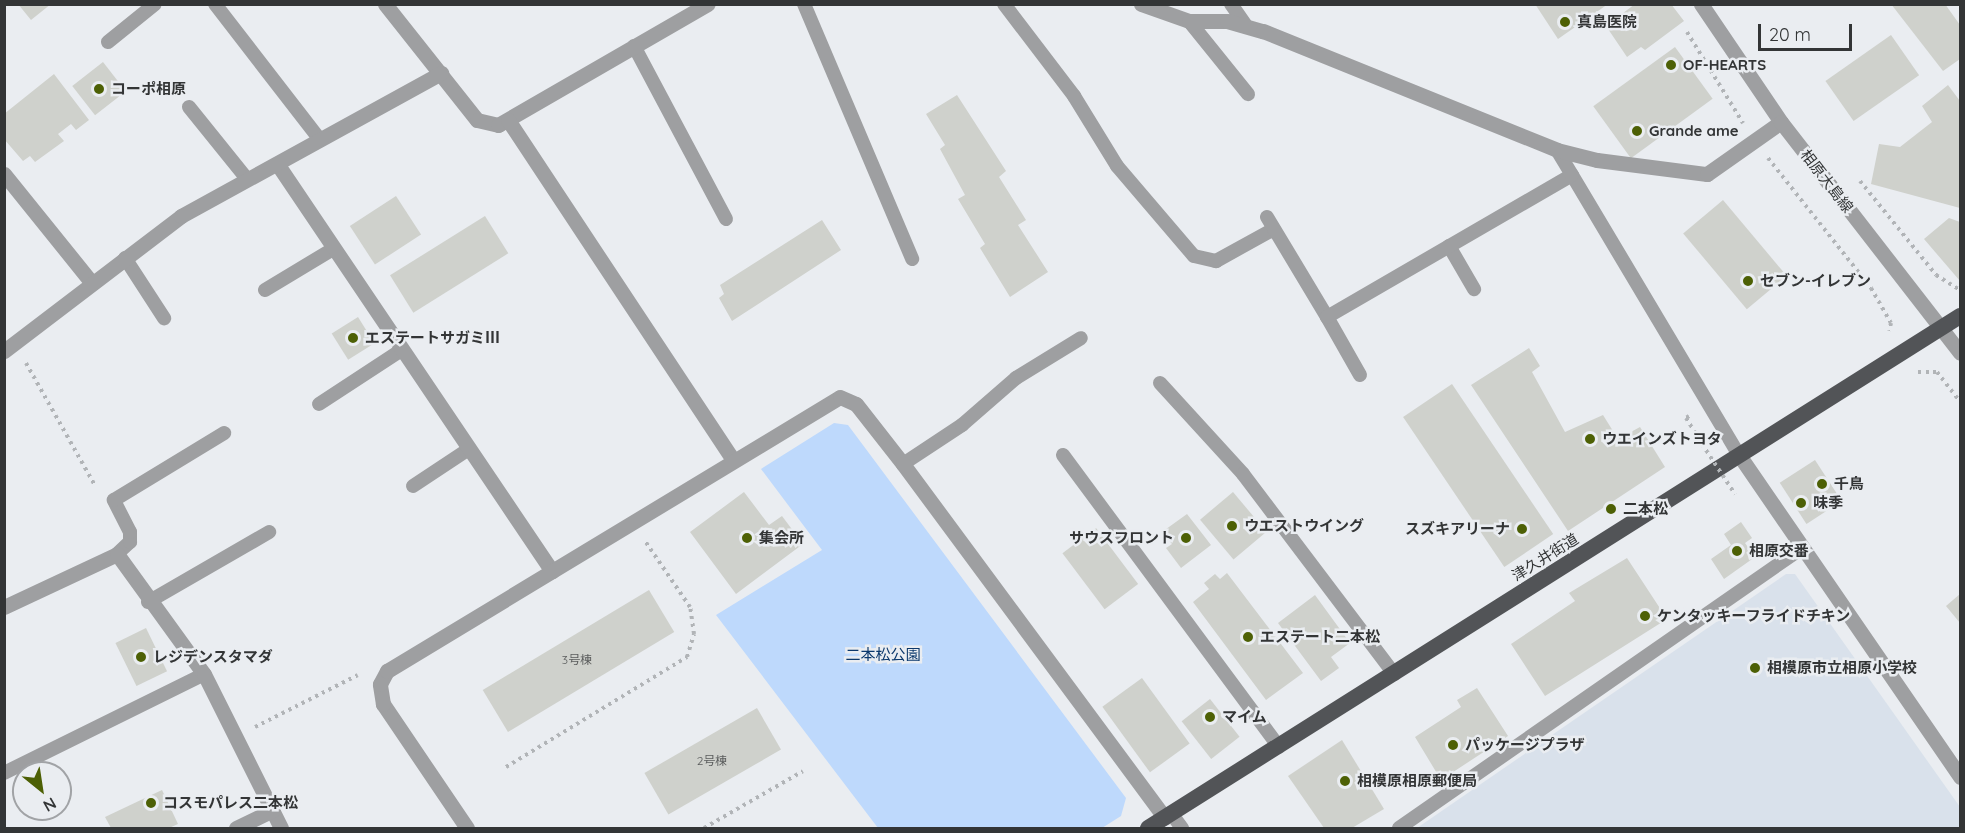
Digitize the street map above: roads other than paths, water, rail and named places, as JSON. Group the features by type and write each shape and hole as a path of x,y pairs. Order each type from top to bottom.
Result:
{"highway":[{"name":"津久井街道","path":"1148,828 1960,316"}],"street":[{"path":"385,4 477,120 498,125 708,4"},
{"path":"1141,4 1190,21 1245,24 1557,150 1651,170 1707,174 1782,122"},
{"name":"相原大島線","path":"1701,4 1782,122 1960,353"},
{"path":"10,347 181,216 278,165 441,73"},
{"path":"508,120 734,460"},
{"path":"278,165 400,351 552,572"},
{"path":"4,174 92,283"},
{"path":"467,828 383,704 382,678 392,667 840,397 856,404 903,464 1168,816"},
{"path":"1739,455 1801,549 1960,777"},
{"path":"4,607 117,554 148,602 204,674 281,828"},
{"path":"236,828 273,810"}],"lane":[{"path":"108,42 155,4"},
{"path":"215,4 320,140"},
{"path":"804,4 912,259"},
{"path":"1004,4 1074,96 1117,166 1194,256 1216,261 1270,223 1360,375"},
{"path":"1231,4 1245,24"},
{"path":"1190,21 1248,94"},
{"path":"634,46 726,219"},
{"path":"189,106 248,179"},
{"path":"1557,150 1739,455"},
{"path":"1327,317 1572,175"},
{"path":"1449,246 1473,289"},
{"path":"266,290 333,249"},
{"path":"125,258 164,318"},
{"path":"903,464 962,425 1016,378 1081,338"},
{"path":"319,404 400,351"},
{"path":"1160,383 1243,474 1394,674"},
{"path":"117,554 130,542 130,532 114,500 224,433"},
{"path":"413,486 469,449"},
{"path":"1063,455 1279,747"},
{"path":"148,602 269,532"},
{"path":"1399,828 1801,549"},
{"path":"4,773 204,674"},
{"path":"1168,816 1182,828"}],"place":[{"name":"真島医院","path":"1565,22"},
{"name":"OF-HEARTS","path":"1671,65"},
{"name":"コーポ相原","path":"99,89"},
{"name":"Grande ame","path":"1637,131"},
{"name":"セブン-イレブン","path":"1748,281"},
{"name":"エステートサガミⅢ","path":"353,338"},
{"name":"ウエインズトヨタ","path":"1590,439"},
{"name":"千鳥","path":"1822,484"},
{"name":"味季","path":"1801,503"},
{"name":"二本松","path":"1611,509"},
{"name":"ウエストウイング","path":"1232,526"},
{"name":"スズキアリーナ","path":"1522,529"},
{"name":"集会所","path":"747,538"},
{"name":"サウスフロント","path":"1186,538"},
{"name":"相原交番","path":"1737,551"},
{"name":"ケンタッキーフライドチキン","path":"1645,616"},
{"name":"エステート二本松","path":"1248,637"},
{"name":"レジデンスタマダ","path":"141,657"},
{"name":"相模原市立相原小学校","path":"1755,668"},
{"name":"マイム","path":"1210,717"},
{"name":"パッケージプラザ","path":"1453,745"},
{"name":"相模原相原郵便局","path":"1345,781"},
{"name":"コスモパレス二本松","path":"151,803"}],"park label":[{"name":"二本松公園","path":"883,655"}]}
